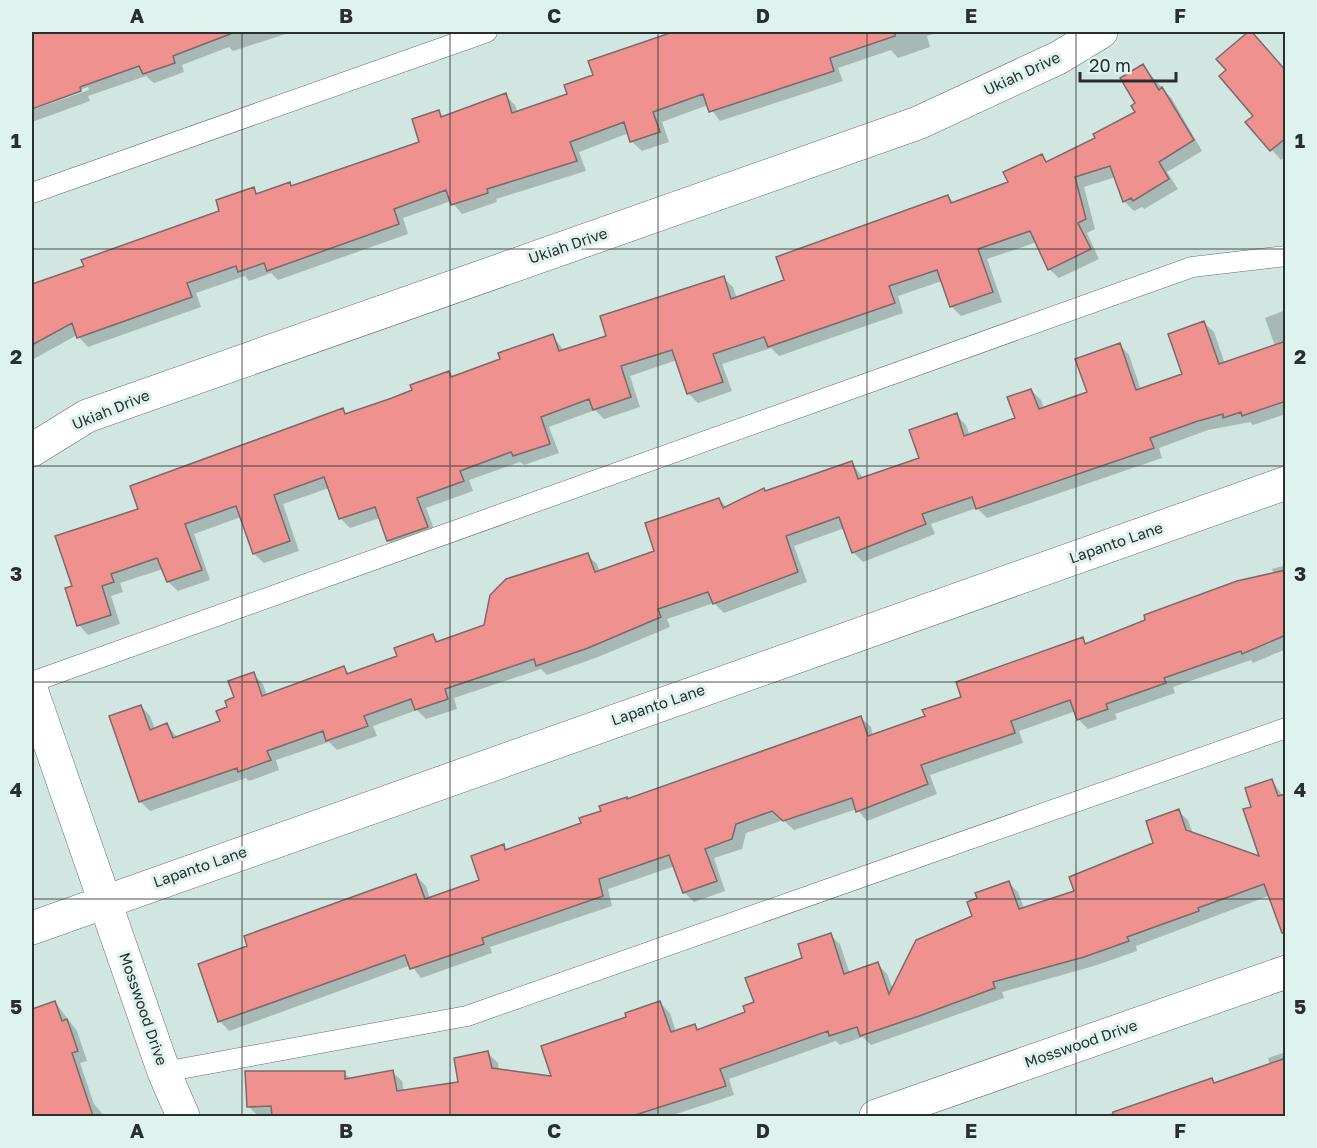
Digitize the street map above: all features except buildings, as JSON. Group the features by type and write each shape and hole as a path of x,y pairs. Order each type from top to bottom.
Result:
{"street":[{"name":"Ukiah Drive","path":"32,450 87,416 918,123 1058,58 1101,32"},
{"name":"Lapanto Lane","path":"32,928 105,900 1286,483"},
{"path":"32,692 105,900"},
{"name":"Mosswood Drive","path":"105,900 164,1072 183,1116"},
{"name":"Mosswood Drive","path":"876,1116 1286,972"}],"lane":[{"path":"32,193 487,32"},
{"path":"32,682 1192,267 1286,256"},
{"path":"164,1072 467,1016 1286,728"}]}
